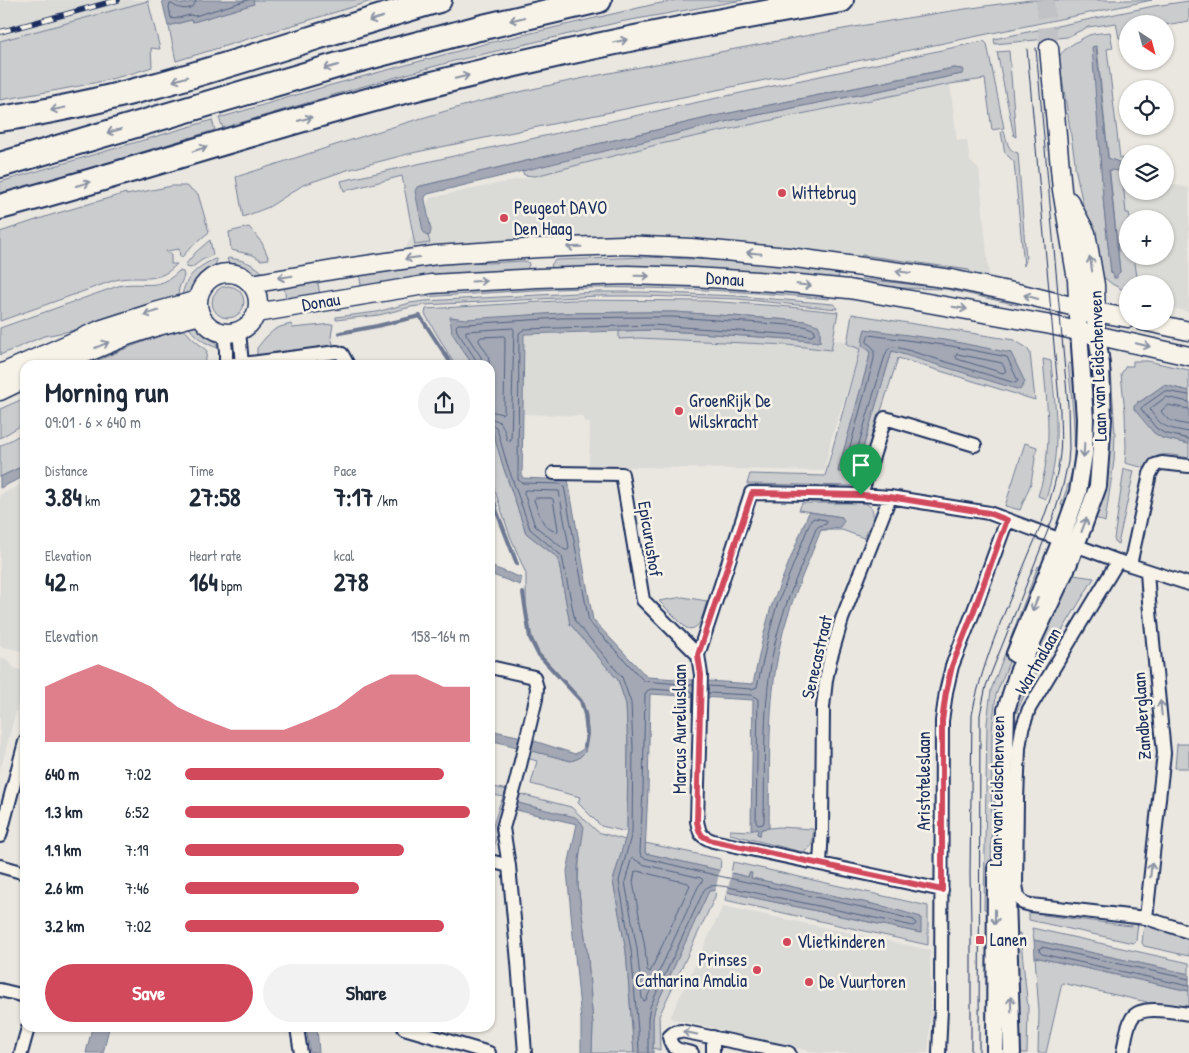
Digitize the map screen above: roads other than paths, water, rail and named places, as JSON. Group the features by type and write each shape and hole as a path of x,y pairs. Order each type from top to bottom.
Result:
{"highway":[{"path":"0,119 82,104 156,86 439,0"},
{"path":"0,165 342,64 599,0"},
{"path":"0,208 347,107 496,69 694,26 841,0"},
{"path":"0,213 36,198"}],"main road":[{"name":"Laan van Leidschenveen","path":"1050,48 1062,190 1077,280 1079,331"},
{"name":"Laan van Leidschenveen","path":"1062,190 1086,233 1094,285 1097,335"},
{"name":"Donau","path":"250,284 436,255 623,245 691,248 789,256 854,265 951,279 1119,316"},
{"path":"229,273 239,275 250,284 254,288 258,303 256,313 249,324 231,331 210,327 199,308 203,286 219,274 229,273"},
{"name":"Donau","path":"256,313 431,284 538,278 693,277 849,289 1051,325 1189,356"},
{"path":"69,360 120,338 158,326 199,308"},
{"path":"32,360 102,329 155,312 199,308"},
{"path":"1174,328 1189,331"},
{"path":"0,374 20,365"},
{"path":"0,390 20,381"}],"street":[{"path":"231,331 241,360"},
{"path":"226,360 226,351 231,331"},
{"name":"Laan van Leidschenveen","path":"1012,1053 1004,804 1006,710 1018,672 1068,564 1068,543 1084,454 1085,419 1079,331"},
{"name":"Laan van Leidschenveen","path":"995,1053 997,713 1010,666 1068,543 1098,486 1103,419 1101,364 1097,335"},
{"path":"274,360 338,352 342,354 345,360"},
{"path":"861,495 885,418 975,445"},
{"path":"1124,563 1150,474 1155,465 1162,463 1189,466"},
{"name":"Epicurushof","path":"554,473 622,474 643,600 698,655"},
{"name":"Marcus Aureliuslaan","path":"942,890 713,841 699,833 697,822 701,675 698,655 752,493 890,497 989,513 1124,563 1189,584"},
{"name":"Senecastraat","path":"820,863 823,708 828,673 842,619 890,497"},
{"name":"Aristoteleslaan","path":"939,1053 942,1008 942,721 952,666 1007,520"},
{"name":"Wartnalaan","path":"1124,563 1029,709 1022,728 1018,748 1016,885 1018,896 1023,903 1146,918"},
{"name":"Zandberglaan","path":"1146,918 1164,753 1147,571"},
{"path":"495,668 534,677 538,688 524,751 503,828 509,866 525,1053"},
{"path":"0,836 20,764"},
{"path":"495,862 509,866"},
{"path":"0,866 20,872"},
{"path":"1146,918 1189,932"},
{"path":"0,990 20,995"},
{"path":"1123,1053 1131,1019 1136,1014 1143,1010 1189,1014"},
{"path":"692,1053 675,1049 669,1037 677,1031 789,1053"},
{"path":"21,1053 27,1032"},
{"path":"298,1032 301,1053"},
{"path":"418,1032 489,1053"},
{"path":"713,1037 713,1053"}],"water":[{"path":"162,0 173,0 182,4 202,0 253,0 254,4 193,22 191,20 168,26"},
{"path":"1096,46 1108,158 1119,162 1119,171 1109,170 1120,272 1117,278 1114,278 1111,272 1104,209 1092,47"},
{"path":"954,68 963,69 964,71 962,74 733,120 428,194 425,200 431,230 430,235 427,236 423,231 415,191 417,187 715,116"},
{"path":"674,312 805,321 818,325 820,329 820,342 652,330 524,334 522,478 568,480 593,620 647,677 753,684 771,607 809,512 842,517 844,521 840,527 821,530 783,630 771,713 769,828 761,829 760,835 757,834 758,829 751,829 753,700 650,694 645,853 748,877 749,873 752,873 751,878 886,907 921,917 921,933 727,892 709,891 655,1008 653,1018 653,1053 634,1053 626,951 613,881 627,832 628,747 626,704 618,680 570,624 558,558 526,533 495,439 495,360 470,360 452,333 450,317 466,319 561,313"},
{"path":"865,329 951,341 1011,353 1025,382 1020,390 892,351 855,475 838,471 869,359 870,351 862,346"},
{"path":"1164,385 1189,391 1189,444 1162,438 1153,432 1134,409 1137,402 1140,402"},
{"path":"20,467 20,478 0,488 0,477"},
{"path":"495,568 522,578 520,585 495,576"},
{"path":"495,731 522,737 575,754 585,746 585,752 579,758 571,761 495,741"},
{"path":"518,803 575,817 584,827 578,867 578,885 588,959 593,1025 592,1053 581,1053 581,1020 567,871 577,824 516,810"},
{"path":"1034,940 1189,974 1189,991 1035,957"},
{"path":"91,1032 108,1032 103,1053 86,1053"},
{"path":"307,1032 317,1032 319,1053 310,1053"}],"waterway":[{"path":"340,333 420,316 449,360"},
{"path":"495,504 517,564"},
{"path":"523,593 530,638 538,654 581,701 587,734 585,746"}],"tunnel":[{"path":"1045,0 1049,48"}],"tram line":[{"path":"979,1053 980,715 986,686 1054,515 1063,485 1069,448 1068,405 1036,48"},
{"path":"971,1053 970,874 972,715 990,651 1048,506 1055,483 1060,448 1060,411 1027,49"}],"railway":[{"path":"0,32 118,0"}],"place":[{"name":"Wittebrug","path":"782,193"},
{"name":"Peugeot DAVO Den Haag","path":"504,218"},
{"name":"GroenRijk De Wilskracht","path":"679,411"},
{"name":"Lanen","path":"980,940"},
{"name":"Vlietkinderen","path":"787,942"},
{"name":"Prinses Catharina Amalia","path":"757,970"},
{"name":"De Vuurtoren","path":"809,982"}]}
